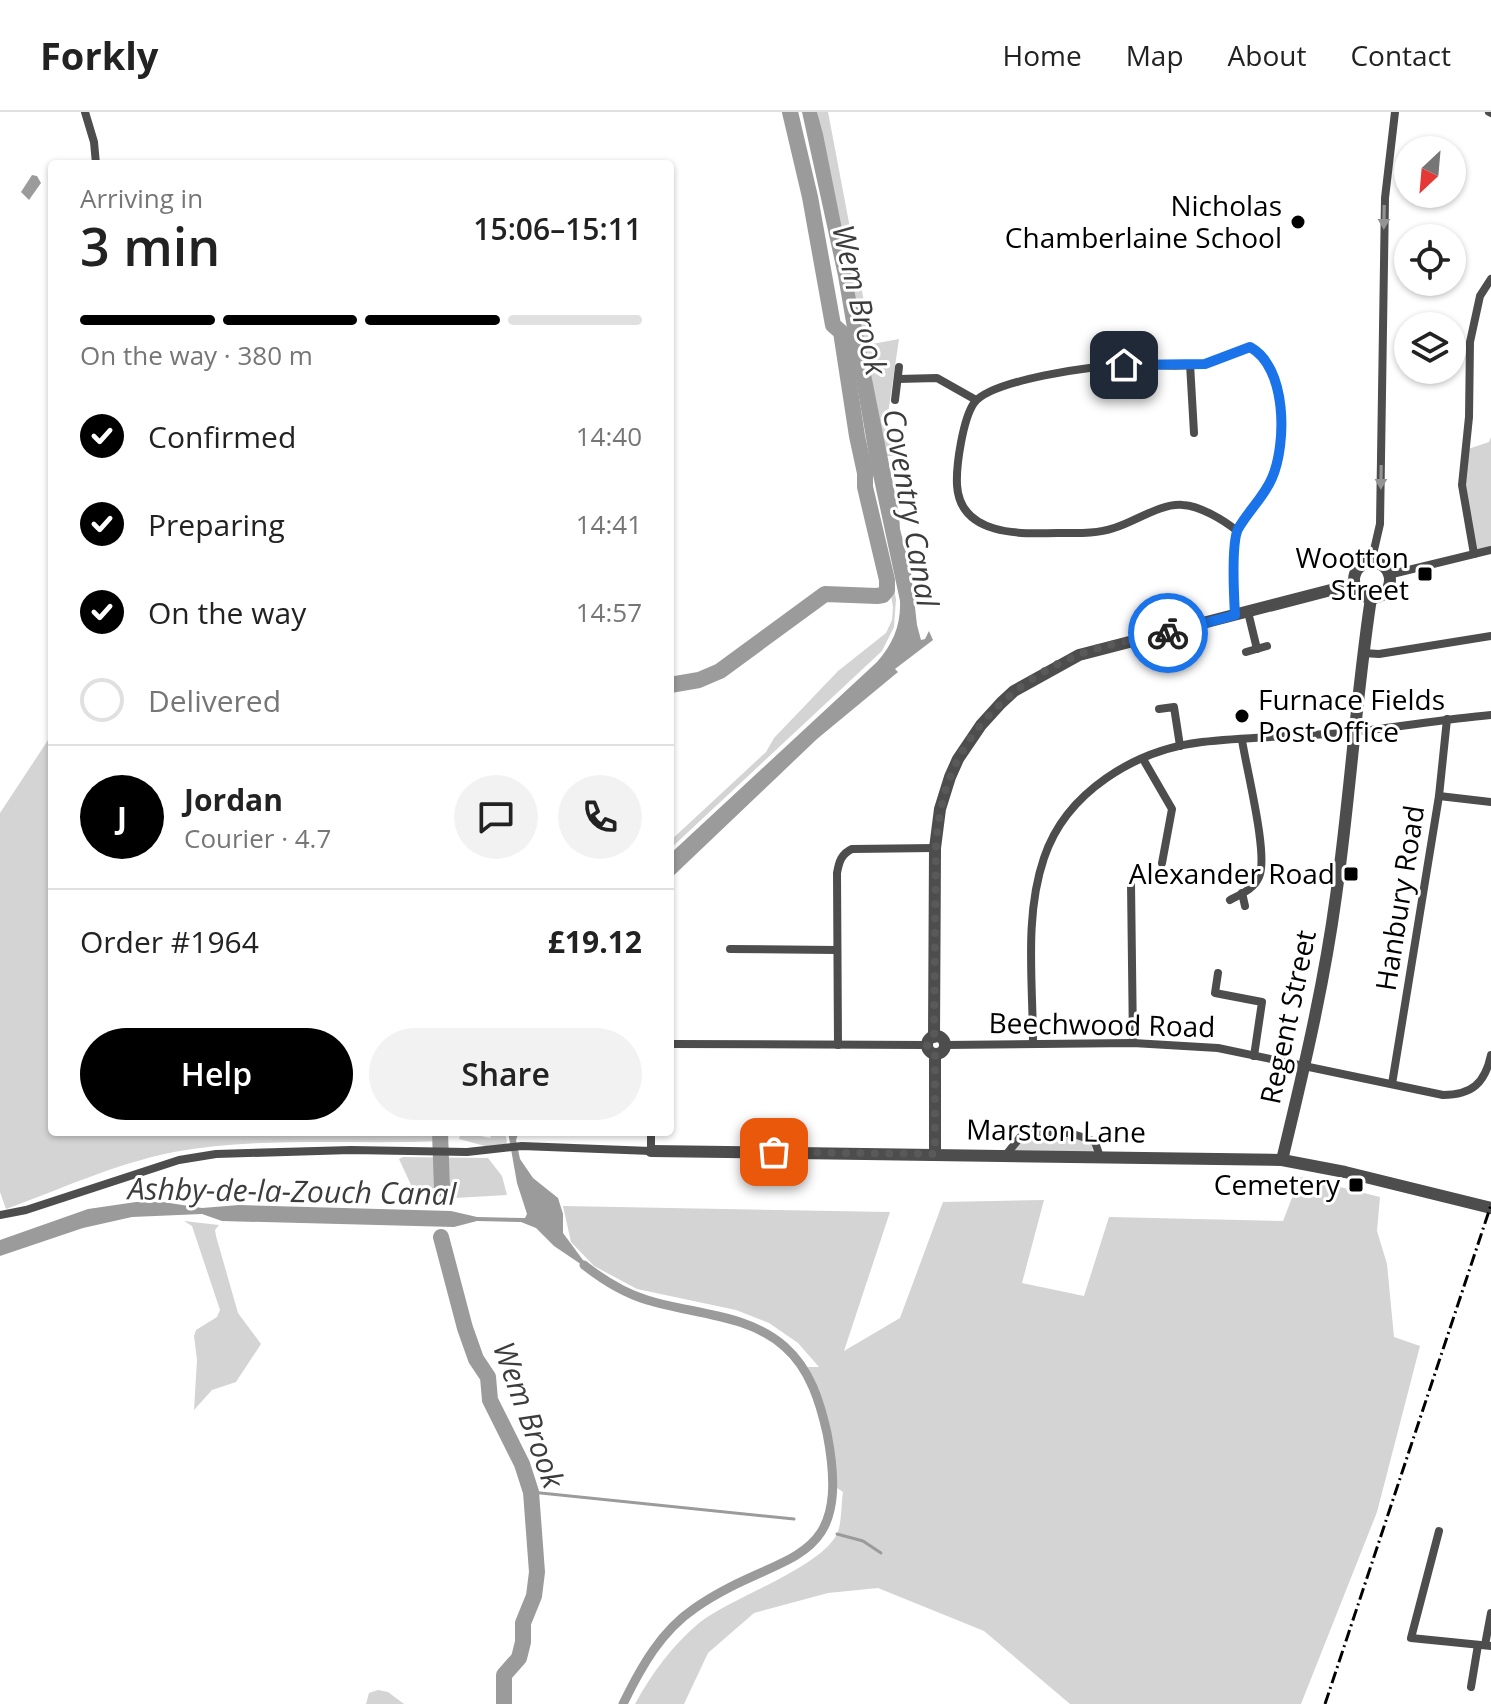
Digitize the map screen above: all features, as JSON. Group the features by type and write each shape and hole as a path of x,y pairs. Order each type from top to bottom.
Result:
{"street":[{"path":"85,112 96,160"},
{"path":"1371,563 1380,524 1385,198 1395,112"},
{"path":"1474,554 1462,485 1469,417 1470,342 1480,296 1491,279"},
{"path":"1237,531 1227,522 1185,505 1171,506 1096,533 1019,534 987,527 963,507 957,491 956,476 968,414 985,392 1093,367 1205,364 1250,347 1264,358 1277,381 1281,417 1273,477 1237,531 1233,587 1257,649"},
{"path":"1190,364 1194,433"},
{"path":"895,400 899,367"},
{"path":"898,379 937,378 976,400"},
{"path":"1388,575 1491,550"},
{"path":"1371,563 1382,566 1388,575 1389,584 1384,593 1371,598 1362,595 1354,584 1358,569 1371,563"},
{"path":"935,1154 935,848 940,809 950,777 981,725 1014,691 1079,655 1354,584"},
{"name":"Regent Street","path":"1282,1160 1304,1066 1336,898 1371,598"},
{"path":"1363,653 1379,654 1491,636"},
{"path":"1246,652 1267,646"},
{"path":"1159,709 1174,707 1180,746"},
{"path":"1033,1044 1032,907 1045,854 1066,814 1112,773 1143,759 1200,742 1353,732 1491,715"},
{"name":"Hanbury Road","path":"1392,1084 1439,796 1447,719"},
{"path":"1230,900 1252,887 1260,876 1262,865 1260,835 1242,740"},
{"path":"1143,759 1172,809 1162,863"},
{"path":"1439,796 1491,802"},
{"path":"838,1045 839,861 845,852 852,849 935,848"},
{"path":"1131,883 1133,1043"},
{"path":"1242,893 1245,906"},
{"path":"730,949 837,950"},
{"path":"1218,973 1215,993 1262,1002 1254,1056"},
{"name":"Beechwood Road","path":"674,1044 1133,1043 1218,1048 1443,1095 1461,1095 1479,1085 1488,1069 1491,1055"},
{"name":"Marston Lane","path":"1005,1156 1022,1135 1056,1131 1077,1134 1095,1142 1100,1157"},
{"path":"651,1136 651,1151"},
{"name":"Marston Lane","path":"0,1215 26,1210 179,1160 216,1154 448,1151 522,1146 651,1151 1282,1160 1345,1172 1491,1208"},
{"path":"1439,1531 1411,1638 1485,1645"},
{"path":"1471,1687 1485,1645 1491,1613"}],"shaded area":[{"path":"802,112 817,112 823,134 911,572 917,625 921,640 929,631 933,640 895,669 898,672 817,739 674,875 674,850 877,662 892,641 897,626 900,601 870,461 838,276"},
{"path":"817,112 828,112 872,344 899,339 887,421 895,456 887,456"},
{"path":"32,175 37,176 41,183 29,200 21,192"},
{"path":"1491,437 1491,548 1475,551 1464,485 1468,449 1489,442"},
{"path":"870,474 896,599 894,627 882,651 674,845 674,837 766,752 774,738 838,671 886,633 892,620 893,607"},
{"path":"48,740 48,1136 441,1136 442,1141 206,1147 153,1157 110,1170 6,1209 0,1192 0,813"},
{"path":"460,1136 506,1136 507,1142 504,1146 485,1146 459,1139"},
{"path":"509,1136 518,1136 520,1159 533,1178 558,1198 563,1214 563,1233 591,1271 554,1246 536,1228 521,1222 477,1221 454,1227 222,1221 202,1214 132,1217 83,1228 0,1256 0,1240 88,1209 136,1202 163,1202 202,1208 239,1205 451,1211 477,1217 525,1218 527,1214 517,1183"},
{"path":"1044,1137 1075,1138 1092,1145 1093,1153 1012,1152 1019,1142"},
{"path":"488,1158 502,1176 507,1195 455,1198 452,1189 434,1188 420,1194 412,1187 399,1159"},
{"path":"1300,1177 1380,1197 1377,1231 1387,1264 1394,1337 1420,1346 1377,1512 1301,1704 1070,1704 984,1631 878,1588 828,1593 754,1613 708,1653 684,1704 635,1704 663,1660 699,1623 794,1571 827,1547 839,1530 843,1492 834,1486 821,1404 802,1367 819,1367 798,1343 769,1323 736,1310 637,1289 594,1266 571,1242 563,1206 890,1212 844,1351 900,1318 943,1202 1044,1200 1022,1283 1084,1296 1109,1217 1283,1221"},
{"path":"184,1221 219,1225 215,1230 216,1236 238,1313 261,1344 236,1382 212,1390 194,1410 197,1360 194,1336 196,1330 217,1317 220,1310 192,1226"},
{"path":"378,1690 388,1692 404,1704 366,1704 369,1693"}],"waterway":[{"name":"Wem Brook","path":"674,684 699,680 720,671 825,594 877,596 887,590 865,487 841,332 833,325 810,197 790,112"},
{"name":"Wem Brook","path":"440,1136 442,1189"},
{"name":"Wem Brook","path":"441,1237 465,1328 476,1359 488,1377 490,1400 522,1464 531,1492 537,1572 534,1596 523,1623 519,1658 504,1675 504,1704"},
{"name":"Coventry Canal","path":"584,1265 614,1286 638,1297 737,1321 771,1336 785,1347 801,1365 817,1398 827,1433 833,1478 830,1511 820,1534 803,1550 782,1563 726,1589 683,1617 653,1651 623,1704"},
{"path":"531,1492 794,1519"},
{"path":"837,1534 863,1541 881,1553"}],"railway":[{"path":"1325,1704 1491,1205"}],"way so far":[{"path":"774,1152 935,1154 935,1054 928,1050 927,1045 929,1039 934,1037 936,841 940,809 958,759 981,725 1001,703 1014,691 1056,665 1079,655 1168,633"}],"place":[{"name":"Nicholas Chamberlaine School","path":"1298,222"},
{"name":"Wootton Street","path":"1425,574"},
{"name":"Furnace Fields Post Office","path":"1242,716"},
{"name":"Alexander Road","path":"1351,874"},
{"name":"Cemetery","path":"1356,1185"}],"route":[{"path":"1124,365 1205,364 1250,347 1264,358 1277,381 1281,417 1278,457 1273,477 1237,531 1233,587 1235,615 1168,633"}],"water label":[{"name":"Ashby-de-la-Zouch Canal","path":"292,1192"}]}
